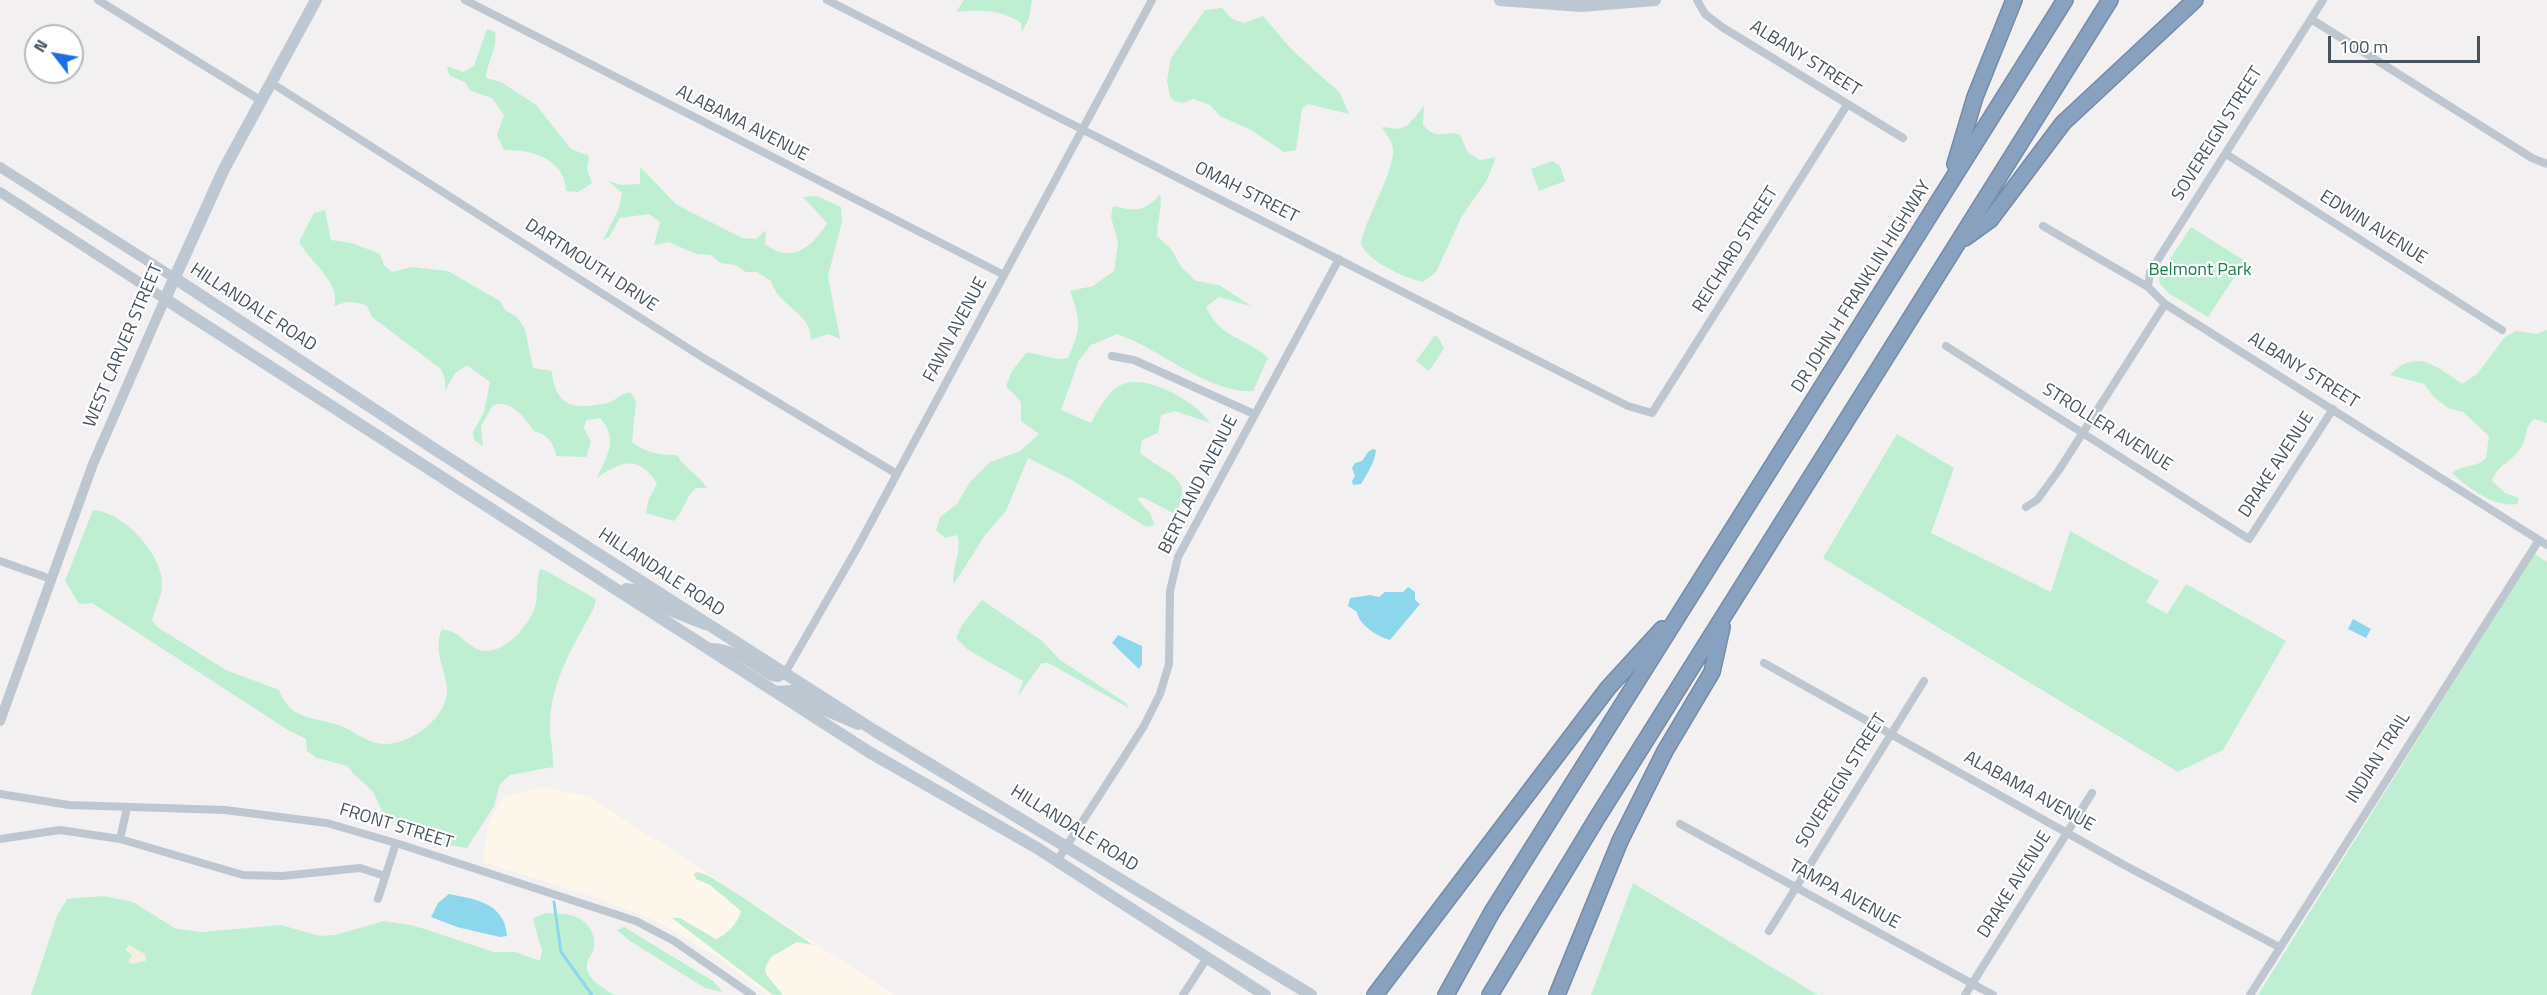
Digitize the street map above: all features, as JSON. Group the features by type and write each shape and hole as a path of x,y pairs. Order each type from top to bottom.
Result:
{"highway":[{"path":"1944,191 1975,97 2014,0"},
{"name":"DR JOHN H FRANKLIN HIGHWAY","path":"1692,594 2065,0"},
{"path":"1490,995 1597,818 2110,0"},
{"path":"1959,243 1990,220 2063,123 2195,0"},
{"path":"1375,995 1608,688 1692,594"},
{"path":"1446,995 1492,912 1692,594"},
{"path":"1557,995 1625,832 1665,751 1712,672 1726,614"}],"main road":[{"name":"WEST CARVER STREET","path":"165,299 173,277 260,100 316,0"},
{"path":"1500,0 1608,6 1654,0"},
{"name":"HILLANDALE ROAD","path":"173,277 875,731 1311,995"},
{"name":"HILLANDALE ROAD","path":"165,299 869,752 967,806 1057,861 1265,995"}],"street":[{"path":"98,0 260,100"},
{"name":"ALABAMA AVENUE","path":"465,0 1004,275"},
{"name":"OMAH STREET","path":"828,0 1628,406 1652,413"},
{"name":"FAWN AVENUE","path":"785,673 797,657 897,474 1152,0"},
{"name":"ALBANY STREET","path":"1697,0 1700,8 1713,21 1903,138"},
{"name":"SOVEREIGN STREET","path":"2148,287 2150,272 2323,0"},
{"path":"2311,19 2532,158 2547,164"},
{"name":"DARTMOUTH DRIVE","path":"270,82 702,357 897,474"},
{"name":"REICHARD STREET","path":"1652,413 1847,105"},
{"name":"EDWIN AVENUE","path":"2226,154 2502,330"},
{"name":"HILLANDALE ROAD","path":"0,167 173,277"},
{"name":"HILLANDALE ROAD","path":"0,192 165,299"},
{"name":"ALBANY STREET","path":"2043,226 2148,287 2165,304 2543,542"},
{"name":"BERTLAND AVENUE","path":"1057,861 1157,701 1169,663 1170,591 1176,565 1254,414 1339,259"},
{"name":"WEST CARVER STREET","path":"0,721 93,464 165,299"},
{"path":"2026,507 2037,500 2165,304"},
{"name":"STROLLER AVENUE","path":"1946,346 2249,539"},
{"path":"1112,356 1134,360 1254,414"},
{"name":"DRAKE AVENUE","path":"2249,539 2333,409"},
{"name":"INDIAN TRAIL","path":"2250,995 2543,542"},
{"path":"0,561 51,579"},
{"path":"622,592 626,588 634,589 677,615 716,629"},
{"path":"708,648 721,648 735,653 772,676 778,677 785,673"},
{"name":"ALABAMA AVENUE","path":"1764,663 2279,947"},
{"name":"SOVEREIGN STREET","path":"1770,931 1924,681"},
{"path":"775,691 792,690 825,711 875,731"},
{"name":"DRAKE AVENUE","path":"1965,995 2092,793"},
{"name":"FRONT STREET","path":"0,794 49,803 274,815 327,824 396,843 636,921 674,941 752,995"},
{"path":"120,839 127,808"},
{"name":"TAMPA AVENUE","path":"1680,824 1993,995"},
{"path":"0,839 60,830 120,839 243,875 282,876 360,868 385,876"},
{"path":"378,899 396,843"},
{"path":"1183,995 1207,958"}],"shaded area":[{"path":"543,787 590,797 894,995 767,995 719,958 656,921 597,898 483,862 489,822 503,797"}],"green space":[{"path":"964,0 1032,0 1029,18 1022,32 1021,23 1006,15 982,11 956,12"},
{"path":"1222,8 1232,19 1244,23 1263,16 1292,50 1340,93 1349,114 1308,104 1302,109 1296,150 1284,152 1251,130 1220,116 1210,105 1193,99 1183,103 1174,101 1170,96 1167,81 1171,58 1205,10"},
{"path":"487,29 495,32 496,38 486,78 501,82 536,105 571,149 589,156 587,169 592,183 578,192 566,191 560,171 545,158 525,151 504,150 497,135 504,115 492,98 469,90 466,83 449,75 447,66 463,72 474,66"},
{"path":"1424,106 1423,125 1428,130 1437,134 1460,135 1468,153 1480,160 1496,157 1487,180 1462,216 1436,272 1423,282 1397,273 1378,262 1364,250 1361,243 1368,220 1390,169 1392,158 1393,148 1382,127 1398,129 1408,125"},
{"path":"1552,161 1560,166 1565,181 1539,191 1531,169"},
{"path":"640,167 677,205 742,238 756,239 766,230 765,244 784,253 792,253 808,246 827,223 803,197 817,196 841,207 842,222 828,276 840,339 828,334 811,340 806,322 780,297 771,281 757,272 746,272 735,265 720,263 711,255 696,254 669,242 654,245 660,222 649,214 620,218 609,237 603,240 619,208 622,193 608,181 622,185 640,184"},
{"path":"1160,194 1157,236 1171,249 1182,268 1196,281 1219,285 1251,306 1219,297 1206,307 1218,326 1268,358 1253,391 1236,390 1202,378 1117,334 1091,345 1079,360 1061,410 1091,423 1114,389 1129,382 1142,382 1182,398 1194,406 1210,423 1175,411 1161,415 1158,433 1142,440 1140,453 1175,477 1180,484 1181,502 1175,514 1142,497 1137,499 1150,513 1155,525 1146,527 1070,479 1028,458 1006,511 985,535 954,584 958,552 957,535 945,538 936,530 940,517 957,504 970,482 990,462 1020,451 1039,434 1021,421 1021,402 1006,386 1012,371 1026,353 1068,358 1078,325 1070,291 1093,286 1114,271 1118,242 1111,217 1113,206 1139,209 1149,205"},
{"path":"325,210 331,240 352,243 380,254 384,265 392,272 412,267 448,271 500,301 505,310 517,317 525,329 533,368 552,371 553,381 559,395 570,404 585,406 609,403 630,392 636,401 632,442 653,453 677,455 707,488 696,488 692,492 674,521 646,513 648,501 657,483 643,468 629,464 622,465 597,478 607,455 610,441 606,426 600,418 586,420 584,428 591,442 586,457 556,456 550,440 534,431 512,407 500,404 493,405 481,426 483,446 474,440 473,432 484,412 490,382 467,365 455,373 445,391 445,379 441,369 372,317 367,306 350,302 334,307 335,298 329,281 299,242 314,213"},
{"name":"Belmont Park","path":"2191,227 2245,261 2208,317 2168,293 2159,282 2160,274"},
{"path":"2547,330 2547,423 2534,419 2527,428 2520,449 2494,475 2492,481 2505,493 2519,498 2517,504 2500,503 2482,496 2452,473 2482,462 2486,458 2489,436 2463,412 2448,408 2434,397 2424,384 2390,375 2409,362 2418,361 2435,366 2462,384 2477,374 2505,337 2516,331 2536,334"},
{"path":"1435,335 1444,349 1429,371 1416,361"},
{"path":"1897,434 1954,468 1931,533 2051,592 2070,531 2159,581 2146,602 2167,614 2186,584 2286,641 2223,750 2178,772 1823,558"},
{"path":"93,510 104,512 128,526 139,536 156,560 161,572 162,584 160,598 152,620 157,627 226,670 279,690 289,707 295,712 343,727 376,743 399,742 412,737 433,721 441,710 446,699 447,687 439,650 442,629 457,635 477,649 486,651 505,644 514,638 529,620 536,602 540,569 546,571 596,599 594,608 572,648 555,690 550,720 553,767 510,775 500,784 494,806 467,848 415,834 396,824 385,815 373,793 348,766 317,758 307,751 306,739 288,730 92,603 79,604 65,581"},
{"path":"2534,554 2547,562 2547,995 2258,995"},
{"path":"982,600 1041,640 1060,660 1126,703 1129,708 1048,663 1042,663 1018,696 1023,681 968,650 956,638 962,625"},
{"path":"697,872 707,875 735,892 813,945 797,942 771,957 765,968 766,974 783,995 773,995 672,918 680,918 716,939 728,931 737,920 741,911 710,885 696,879 694,874"},
{"path":"1633,883 1818,995 1591,995"},
{"path":"103,896 133,902 176,929 202,932 281,925 320,936 335,935 384,921 415,926 494,952 515,952 540,961 542,951 533,919 547,913 570,915 582,920 593,934 594,948 587,966 591,977 614,995 31,995 57,916 67,899"},
{"path":"624,927 713,981 723,992 705,988 630,941 617,930"}],"sand":[{"path":"129,945 145,954 146,961 131,964 128,961 132,955 125,950"}],"water":[{"path":"1373,449 1376,450 1368,472 1361,484 1353,485 1352,481 1355,476 1352,468"},
{"path":"1408,587 1415,592 1415,600 1420,604 1390,640 1370,630 1358,617 1357,612 1348,606 1350,598 1370,595 1379,597 1385,592 1403,592"},
{"path":"2353,619 2371,629 2366,638 2348,629"},
{"path":"1118,635 1142,646 1142,664 1139,669 1112,643"},
{"path":"449,894 487,904 501,916 507,936 500,937 457,927 431,917 438,903"}],"waterway":[{"path":"554,902 561,952 592,995"}]}
